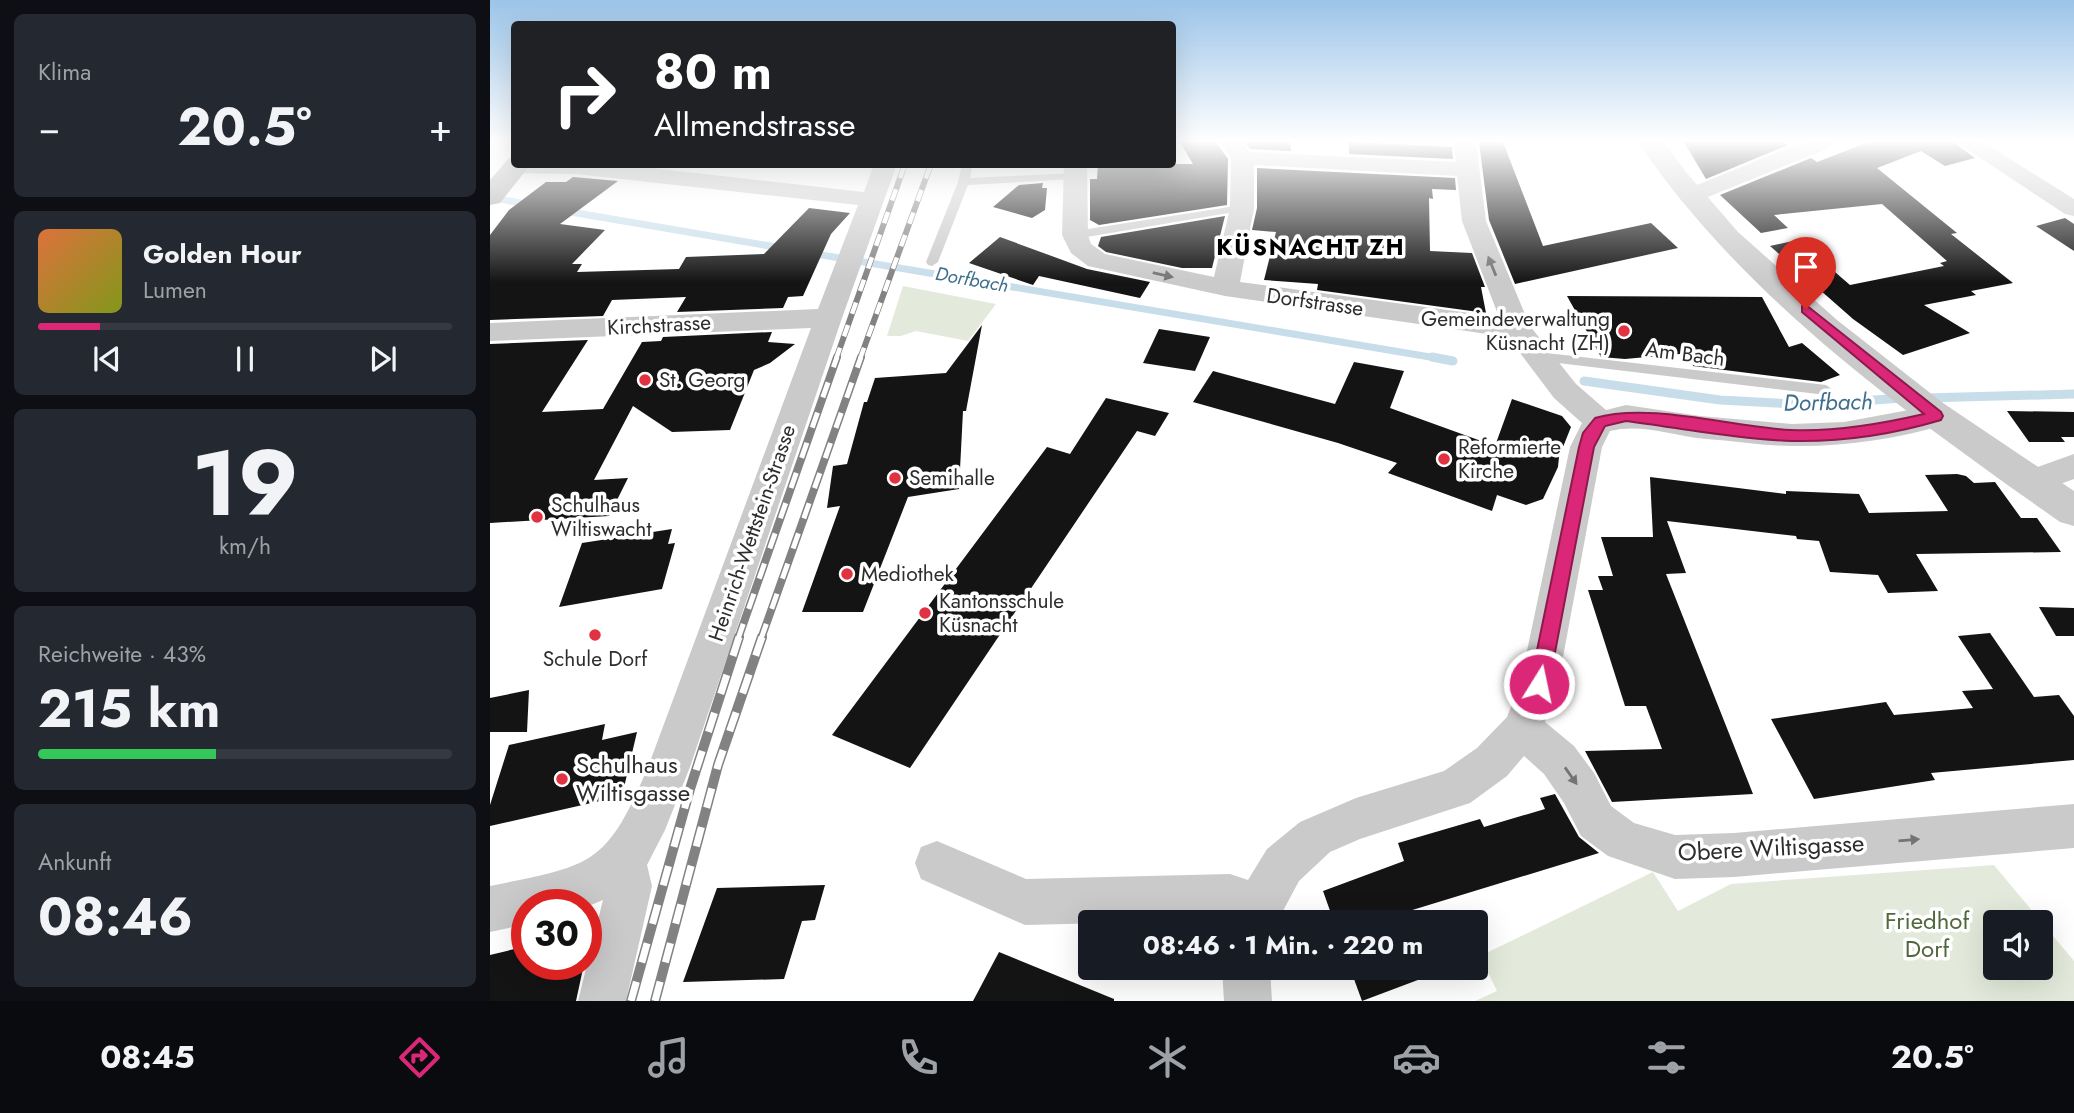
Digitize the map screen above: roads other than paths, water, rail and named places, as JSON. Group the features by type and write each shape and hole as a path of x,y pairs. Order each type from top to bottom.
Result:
{"street":[{"path":"792,189 874,201"},
{"name":"Heinrich-Wettstein-Strasse","path":"623,861 640,835 669,767 828,318 878,189"},
{"path":"1075,189 1075,235"},
{"path":"1226,288 1242,208 1240,189"},
{"path":"1471,189 1474,220 1517,329 1565,391 1600,422"},
{"path":"1685,189 1728,238 1826,327 1898,387 2074,511"},
{"path":"1690,196 1708,189"},
{"path":"2041,189 2074,209"},
{"name":"Dorfstrasse","path":"1075,235 1080,247 1097,260 1226,288 1517,329"},
{"name":"Kirchstrasse","path":"490,332 828,318"},
{"path":"1258,910 1283,865 1315,837 1356,819 1455,788 1492,762 1522,729 1539,684 1587,447 1591,433 1600,422 1626,416 1792,435 1844,433 1888,427 1933,414"},
{"path":"2033,482 2074,466"},
{"name":"Obere Wiltisgasse","path":"1522,729 1559,760 1579,788 1596,821 1623,841 1675,857 1734,855 2074,826"},
{"path":"490,909 580,887 623,861 629,886 602,1001"},
{"path":"937,863 1025,902 1230,897 1250,910"},
{"path":"1247,980 1248,1001"}],"lane":[{"path":"932,262 961,189"},
{"path":"1075,235 1242,208"},
{"name":"Am Bach","path":"1538,357 1826,390"}],"waterway":[{"name":"Dorfbach","path":"490,197 530,205"},
{"name":"Dorfbach","path":"565,211 782,248"},
{"name":"Dorfbach","path":"810,253 1442,359"},
{"name":"Dorfbach","path":"1432,357 1453,361"},
{"name":"Dorfbach","path":"1584,381 1720,400 1810,405 1901,398"},
{"name":"Dorfbach","path":"1925,398 2074,394"}],"railway":[{"path":"836,359 896,189"},
{"path":"860,359 922,189"},
{"path":"738,639 837,357"},
{"path":"761,639 861,357"},
{"path":"631,1001 690,789 739,637"},
{"path":"655,1001 718,765 762,637"}],"place":[{"name":"Gemeindeverwaltung Küsnacht (ZH)","path":"1624,331"},
{"name":"St. Georg","path":"645,380"},
{"name":"Reformierte Kirche","path":"1444,459"},
{"name":"Semihalle","path":"895,478"},
{"name":"Schulhaus Wiltiswacht","path":"537,517"},
{"name":"Mediothek","path":"847,574"},
{"name":"Kantonsschule Küsnacht","path":"925,613"},
{"name":"Schule Dorf","path":"595,635"},
{"name":"Schulhaus Wiltisgasse","path":"562,779"}],"district":[{"name":"KÜSNACHT ZH","path":"1311,247"}],"park label":[{"name":"Friedhof Dorf","path":"1927,935"}]}
